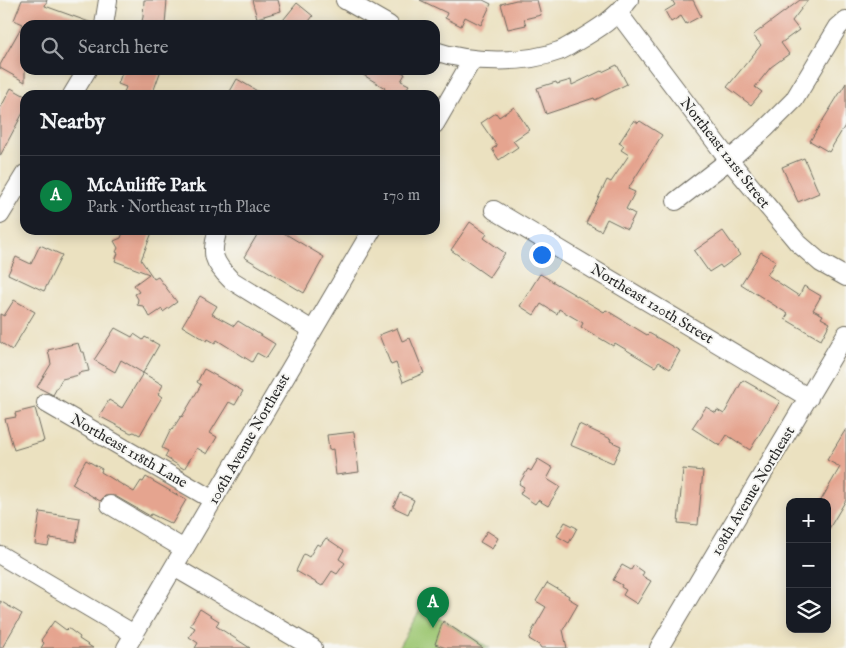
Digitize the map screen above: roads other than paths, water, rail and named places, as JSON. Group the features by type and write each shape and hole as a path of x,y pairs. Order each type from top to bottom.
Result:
{"street":[{"path":"105,20 108,0"},
{"path":"345,0 380,20"},
{"path":"440,53 451,57 472,60 523,59 559,51 595,31 624,7"},
{"name":"Northeast 121st Street","path":"624,7 729,160 798,242 821,263 846,277"},
{"path":"676,200 729,160 765,129 794,100 838,27 846,20"},
{"path":"440,115 472,60"},
{"path":"75,90 84,75"},
{"path":"0,215 20,182"},
{"name":"Northeast 120th Street","path":"494,210 810,398"},
{"path":"216,235 213,245 214,258 220,270 231,280 312,330"},
{"name":"106th Avenue Northeast","path":"130,641 369,235"},
{"name":"108th Avenue Northeast","path":"659,648 810,398 846,334"},
{"name":"Northeast 118th Lane","path":"46,402 213,500"},
{"path":"110,505 184,549"},
{"path":"0,555 130,641"},
{"path":"174,566 313,648"}],"place":[{"name":"McAuliffe Park","path":"433,628"}]}
